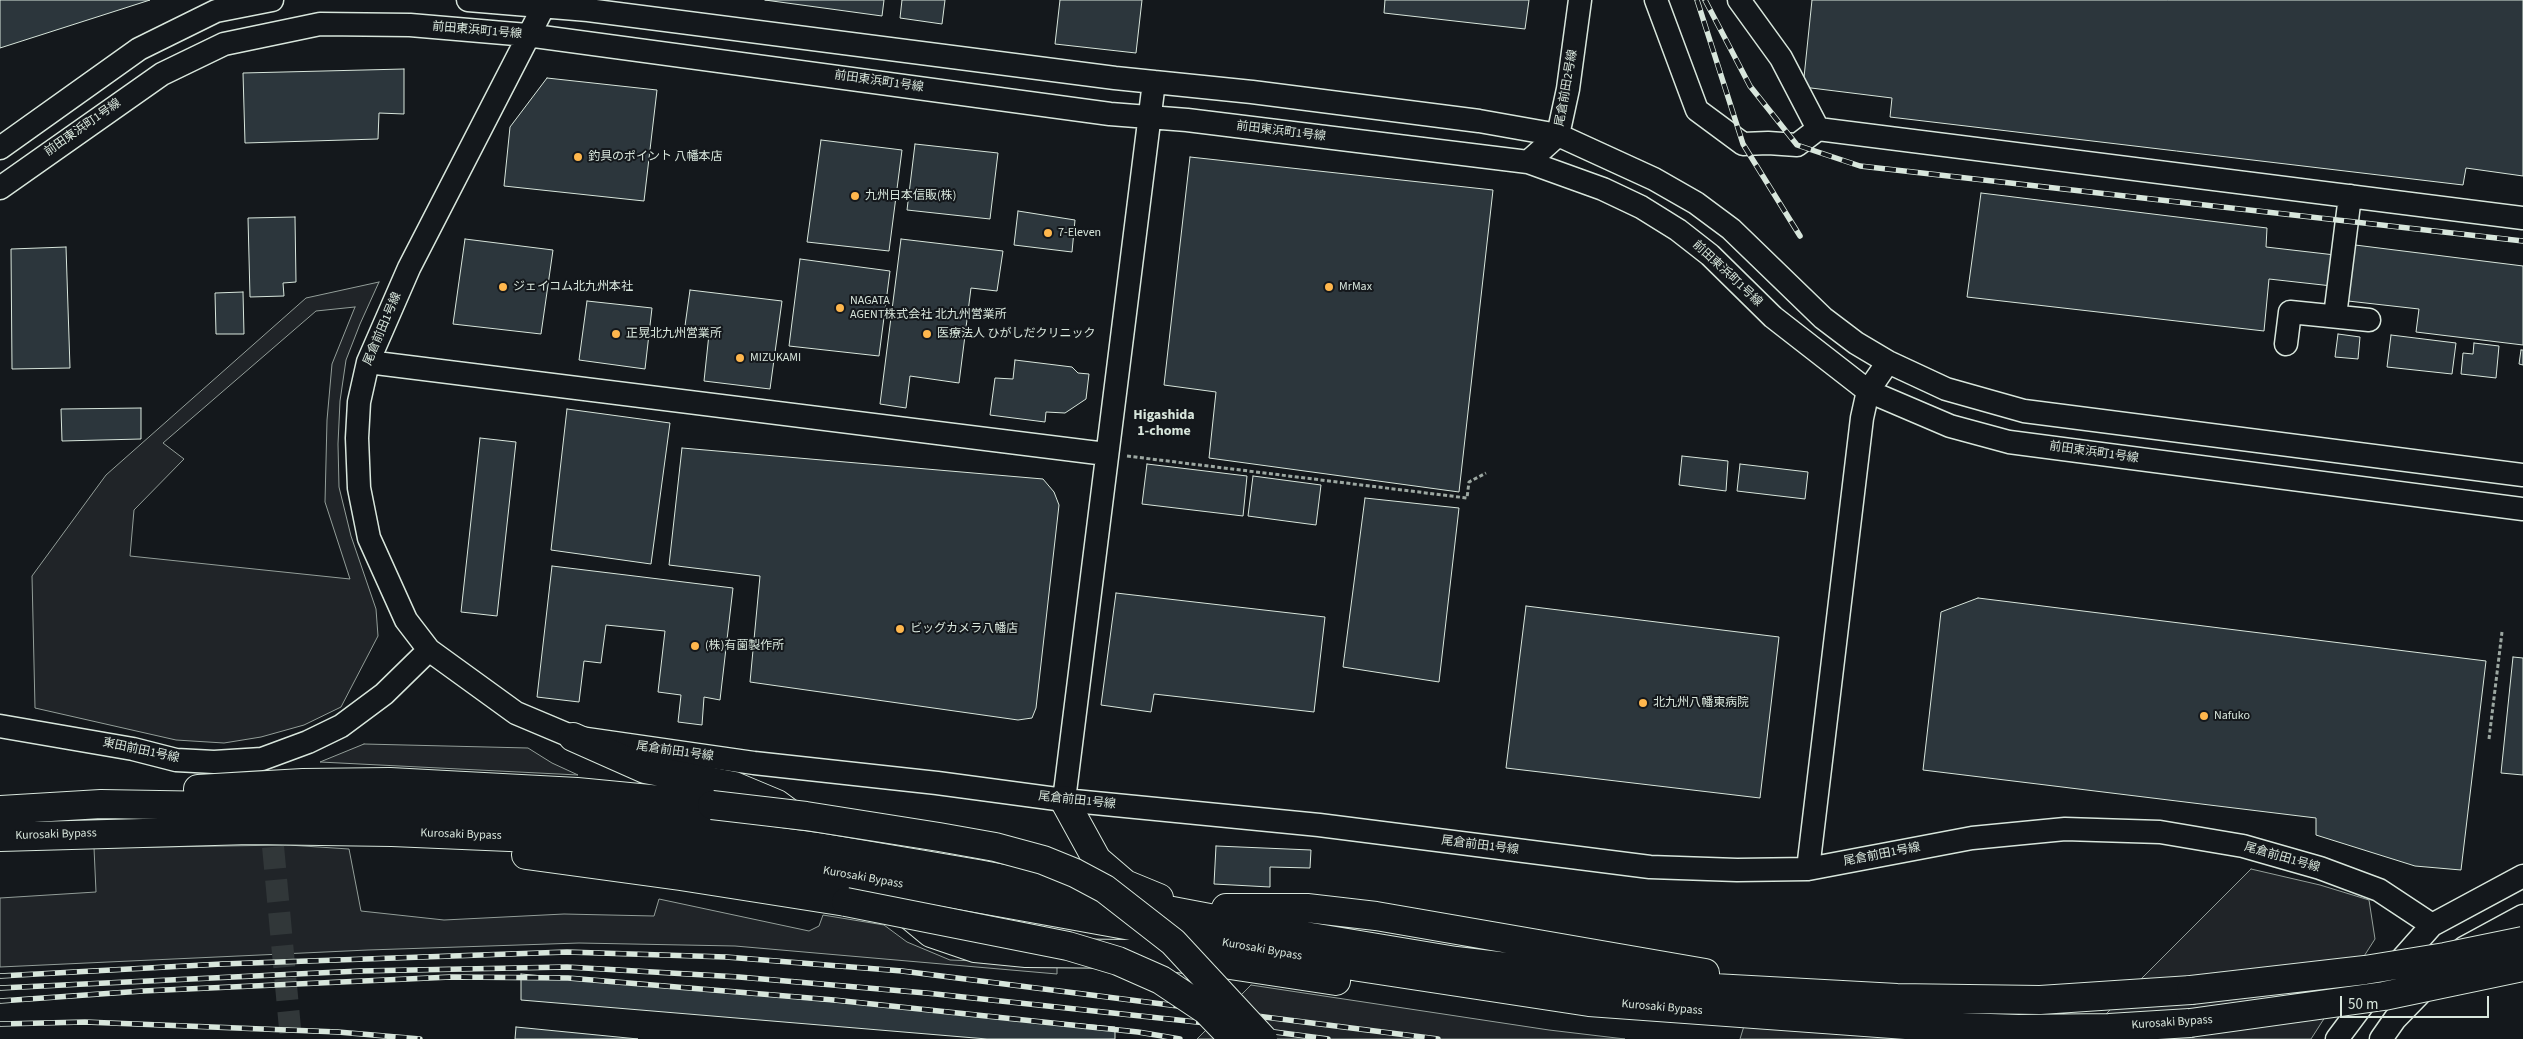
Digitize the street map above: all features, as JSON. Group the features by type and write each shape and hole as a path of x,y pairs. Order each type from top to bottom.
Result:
{"highway":[{"path":"573,738 644,769 734,786 777,804 804,823"},
{"path":"0,809 100,796 224,787 303,783 390,782 577,792 712,805 806,816 995,847 1043,860 1075,873 1105,889 1173,942 1263,1039"},
{"path":"1064,800 1096,860 1125,884 1161,899 1206,907 1254,909 1307,908 1376,916 1736,978 1897,998"},
{"name":"Kurosaki Bypass","path":"0,809 101,804 391,809 536,815 686,829 818,847 968,872 1299,935 1465,962 1660,985 1897,998 2040,1000 2191,990 2365,970 2445,957 2523,940"},
{"path":"250,830 412,843 552,858 846,902 1068,946 1118,961 1161,980 1206,1010 1234,1039"},
{"name":"Kurosaki Bypass","path":"0,838 250,830 392,832 533,838 687,852 820,870 1359,967 1589,1002 1906,1025 2018,1029 2109,1028 2190,1023 2384,996 2523,967"},
{"path":"887,897 931,933 975,948 1026,953 1134,954 1197,960 1259,971 1450,996 1589,1002"}],"street":[{"path":"0,148 139,49 216,12 272,0"},
{"path":"468,0 546,3 1479,122 1558,135 1654,179 1696,203 1731,228 1823,318 1856,344 1888,362 1946,389 2024,411 2523,475"},
{"name":"尾倉前田2号線","path":"1528,162 1558,135 1568,88 1580,0"},
{"path":"1656,0 1697,110 1743,144 1797,145 1818,129 2523,218"},
{"path":"1738,0 1781,58 1818,129"},
{"name":"尾倉前田1号線","path":"546,3 409,268 368,362 359,402 357,438 359,488 369,538 406,620 429,650 516,713 573,738 754,764 937,783 1064,800 1318,825 1650,867 1737,870 1808,868 1972,838 2065,829 2160,832 2243,846 2320,868 2379,890 2432,925"},
{"name":"前田東浜町1号線","path":"0,188 162,74 224,44 320,24 410,25 528,35 1110,114 1150,117 1528,162 1603,189 1641,207 1678,230 1710,255 1773,317 1868,391 1950,426 2009,442 2523,509"},
{"path":"1064,800 1154,82"},
{"path":"2335,316 2350,196"},
{"path":"2286,344 2290,312 2369,320"},
{"path":"368,362 1106,454"},
{"path":"1808,868 1862,418 1868,391 1888,362"},
{"name":"東田前田1号線","path":"0,726 133,749 176,760 264,767 341,726 384,694 429,650"},
{"path":"2337,1039 2370,995 2432,925 2523,876"},
{"path":"2381,1039 2395,1019 2461,950 2523,916"}],"path":[{"path":"1106,454 1467,498 1468,482 1486,473"},
{"path":"2489,739 2502,632"}],"shaded area":[{"path":"379,282 346,360 340,401 338,444 339,487 351,536 376,609 378,636 341,707 304,725 261,737 224,743 176,740 35,708 32,576 106,475 306,298","holes":["355,307 332,364 327,420 325,502 350,579 130,556 134,510 184,459 163,443 316,311"]},
{"path":"364,744 528,748 552,763 578,775 320,762"},
{"path":"288,845 349,849 361,911 444,920 564,914 654,916 659,899 809,931 819,926 823,915 884,925 907,942 950,960 1057,964 1057,974 735,946 579,943 368,950 0,967 0,898 96,892 94,848"},
{"path":"2251,869 2320,885 2369,900 2375,939 2311,1039 2081,1039"},
{"path":"1251,985 1549,1030 1625,1039 1197,1039"},
{"path":"1744,1026 1972,1039 1740,1039"}],"building":[{"path":"0,0 150,0 0,48"},
{"path":"765,0 884,0 882,16"},
{"path":"902,0 945,0 942,24 900,18"},
{"path":"1060,0 1142,0 1136,53 1055,44"},
{"path":"1385,0 1529,0 1525,29 1384,13"},
{"path":"1812,0 2523,0 2523,176 2466,168 2463,185 1890,117 1892,98 1803,87"},
{"path":"404,69 404,114 379,113 378,139 245,143 243,73"},
{"name":"釣具のポイント 八幡本店","path":"547,78 657,90 644,201 504,186 510,127"},
{"name":"九州日本信販(株)","path":"821,140 902,150 889,251 807,242"},
{"path":"915,144 998,153 990,219 907,210"},
{"name":"MrMax","path":"1190,157 1493,190 1459,492 1209,458 1216,392 1164,385"},
{"path":"1981,193 2267,228 2266,247 2335,255 2332,286 2269,279 2264,331 1967,297"},
{"path":"1018,211 1075,220 1072,252 1014,245"},
{"path":"295,217 296,282 283,283 284,296 250,297 248,218"},
{"name":"ジェイコム北九州本社","path":"465,239 553,250 541,334 453,324"},
{"name":"医療法人 ひがしだクリニック","path":"901,239 1003,251 997,291 971,288 959,383 910,376 906,408 880,404"},
{"path":"2355,245 2523,266 2523,345 2416,332 2419,309 2348,301"},
{"path":"66,247 70,368 12,369 11,249"},
{"name":"NAGATA AGENT株式会社 北九州営業所","path":"800,259 890,271 879,356 789,346"},
{"name":"MIZUKAMI","path":"690,290 782,301 770,389 704,381 709,334 684,333"},
{"path":"243,292 244,334 216,334 215,293"},
{"name":"正晃北九州営業所","path":"587,301 652,308 645,369 579,360"},
{"path":"2338,334 2360,337 2358,359 2335,357"},
{"path":"2391,335 2456,343 2452,374 2387,367"},
{"path":"2474,343 2499,346 2496,378 2461,374 2463,353 2473,354"},
{"path":"2521,350 2523,350 2523,365 2519,364"},
{"path":"1015,360 1072,367 1078,373 1089,374 1086,399 1065,413 1046,412 1045,422 990,415 995,378 1013,379"},
{"path":"141,408 141,439 62,441 61,409"},
{"path":"567,409 670,423 651,564 551,550"},
{"path":"480,438 516,442 497,616 461,612"},
{"name":"ビッグカメラ八幡店","path":"682,448 1043,479 1054,492 1059,505 1036,708 1032,718 1018,720 750,682 760,576 669,565"},
{"path":"1682,456 1728,461 1726,491 1679,485"},
{"path":"1147,464 1247,476 1243,516 1142,504"},
{"path":"1740,464 1808,472 1805,499 1737,491"},
{"path":"1253,476 1321,485 1316,525 1248,516"},
{"path":"1365,498 1459,508 1439,682 1343,667"},
{"name":"(株)有薗製作所","path":"552,566 733,588 720,700 704,697 702,725 678,722 681,695 658,692 665,631 606,625 601,663 584,661 579,702 537,697"},
{"path":"1116,593 1325,617 1314,712 1154,694 1151,712 1101,705"},
{"name":"Nafuko","path":"1978,598 2486,661 2461,870 2415,866 2316,835 2316,818 1923,770 1941,612"},
{"name":"北九州八幡東病院","path":"1526,606 1779,637 1760,798 1506,768"},
{"path":"2513,657 2523,658 2523,775 2501,773"},
{"path":"1216,846 1311,850 1310,868 1270,867 1270,887 1214,884"},
{"path":"521,974 1115,1027 1115,1039 987,1039 521,1000"},
{"path":"516,1027 638,1039 515,1039"}],"tunnel":[{"path":"270,814 291,1039"}],"railway":[{"path":"1697,0 1743,144 1800,236"},
{"path":"1705,0 1750,86 1797,145 1860,166 2523,241"},
{"path":"0,976 222,964 567,952 726,957 902,971 1438,1039"},
{"path":"0,988 360,971 567,967 739,977 926,993 1206,1023 1328,1039"},
{"path":"0,1001 143,991 451,977 568,978 834,1000 1138,1032 1180,1039"},
{"path":"0,1024 85,1022 338,1032 420,1039"}],"place":[{"name":"釣具のポイント 八幡本店","path":"578,157"},
{"name":"九州日本信販(株)","path":"855,196"},
{"name":"7-Eleven","path":"1048,233"},
{"name":"ジェイコム北九州本社","path":"503,287"},
{"name":"MrMax","path":"1329,287"},
{"name":"NAGATA AGENT株式会社 北九州営業所","path":"840,308"},
{"name":"正晃北九州営業所","path":"616,334"},
{"name":"医療法人 ひがしだクリニック","path":"927,334"},
{"name":"MIZUKAMI","path":"740,358"},
{"name":"ビッグカメラ八幡店","path":"900,629"},
{"name":"(株)有薗製作所","path":"695,646"},
{"name":"北九州八幡東病院","path":"1643,703"},
{"name":"Nafuko","path":"2204,716"}],"district":[{"name":"Higashida 1-chome","path":"1164,424"}]}
